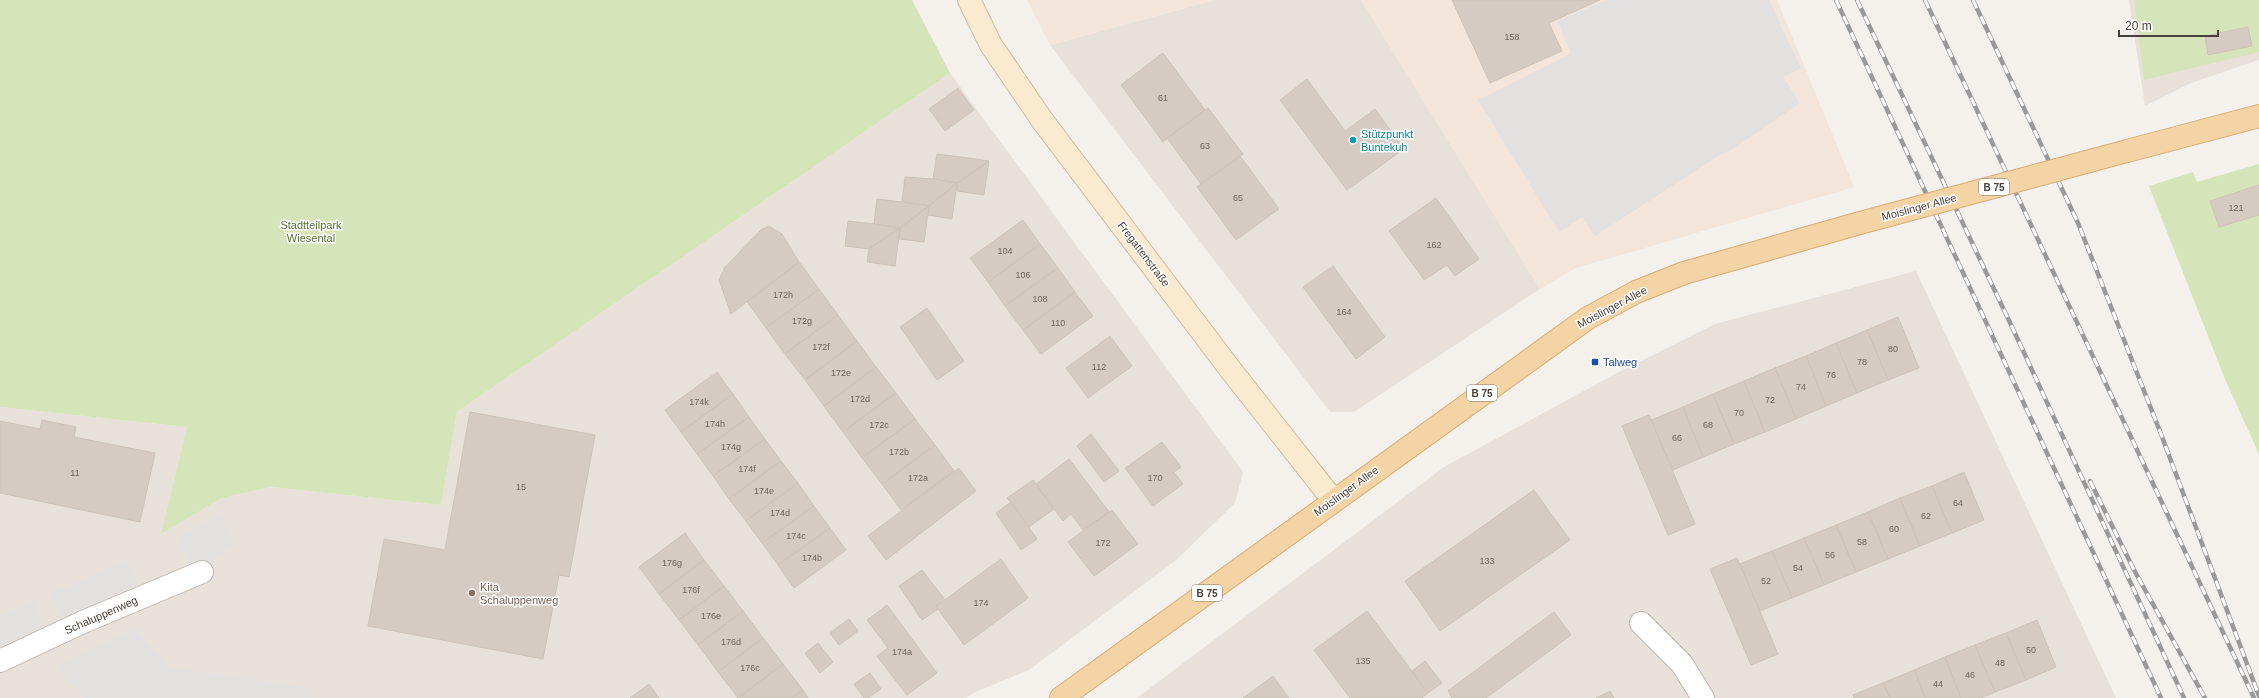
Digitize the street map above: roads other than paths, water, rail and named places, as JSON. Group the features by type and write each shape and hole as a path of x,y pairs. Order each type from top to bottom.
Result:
{"main road":[{"name":"Moislinger Allee","path":"1061,698 1332,500 1588,318 1636,292 1684,273 1860,223 2259,116"}],"street":[{"name":"Fregattenstraße","path":"969,0 991,45 1042,120 1230,369 1332,500"},
{"name":"Schaluppenweg","path":"0,661 83,622 202,572"},
{"path":"1641,623 1682,664 1703,698"}],"railway":[{"path":"1836,0 2161,698"},
{"path":"1857,0 2013,329 2184,698"},
{"path":"1925,0 2254,698"},
{"path":"1973,0 2078,223 2161,434 2259,696"},
{"path":"2090,481 2134,570 2205,698"}],"place":[{"name":"Stützpunkt Buntekuh","path":"1353,140"},
{"name":"Talweg","path":"1595,362"},
{"name":"Kita Schaluppenweg","path":"472,593"}],"park label":[{"name":"Stadtteilpark Wiesental","path":"311,231"}]}
